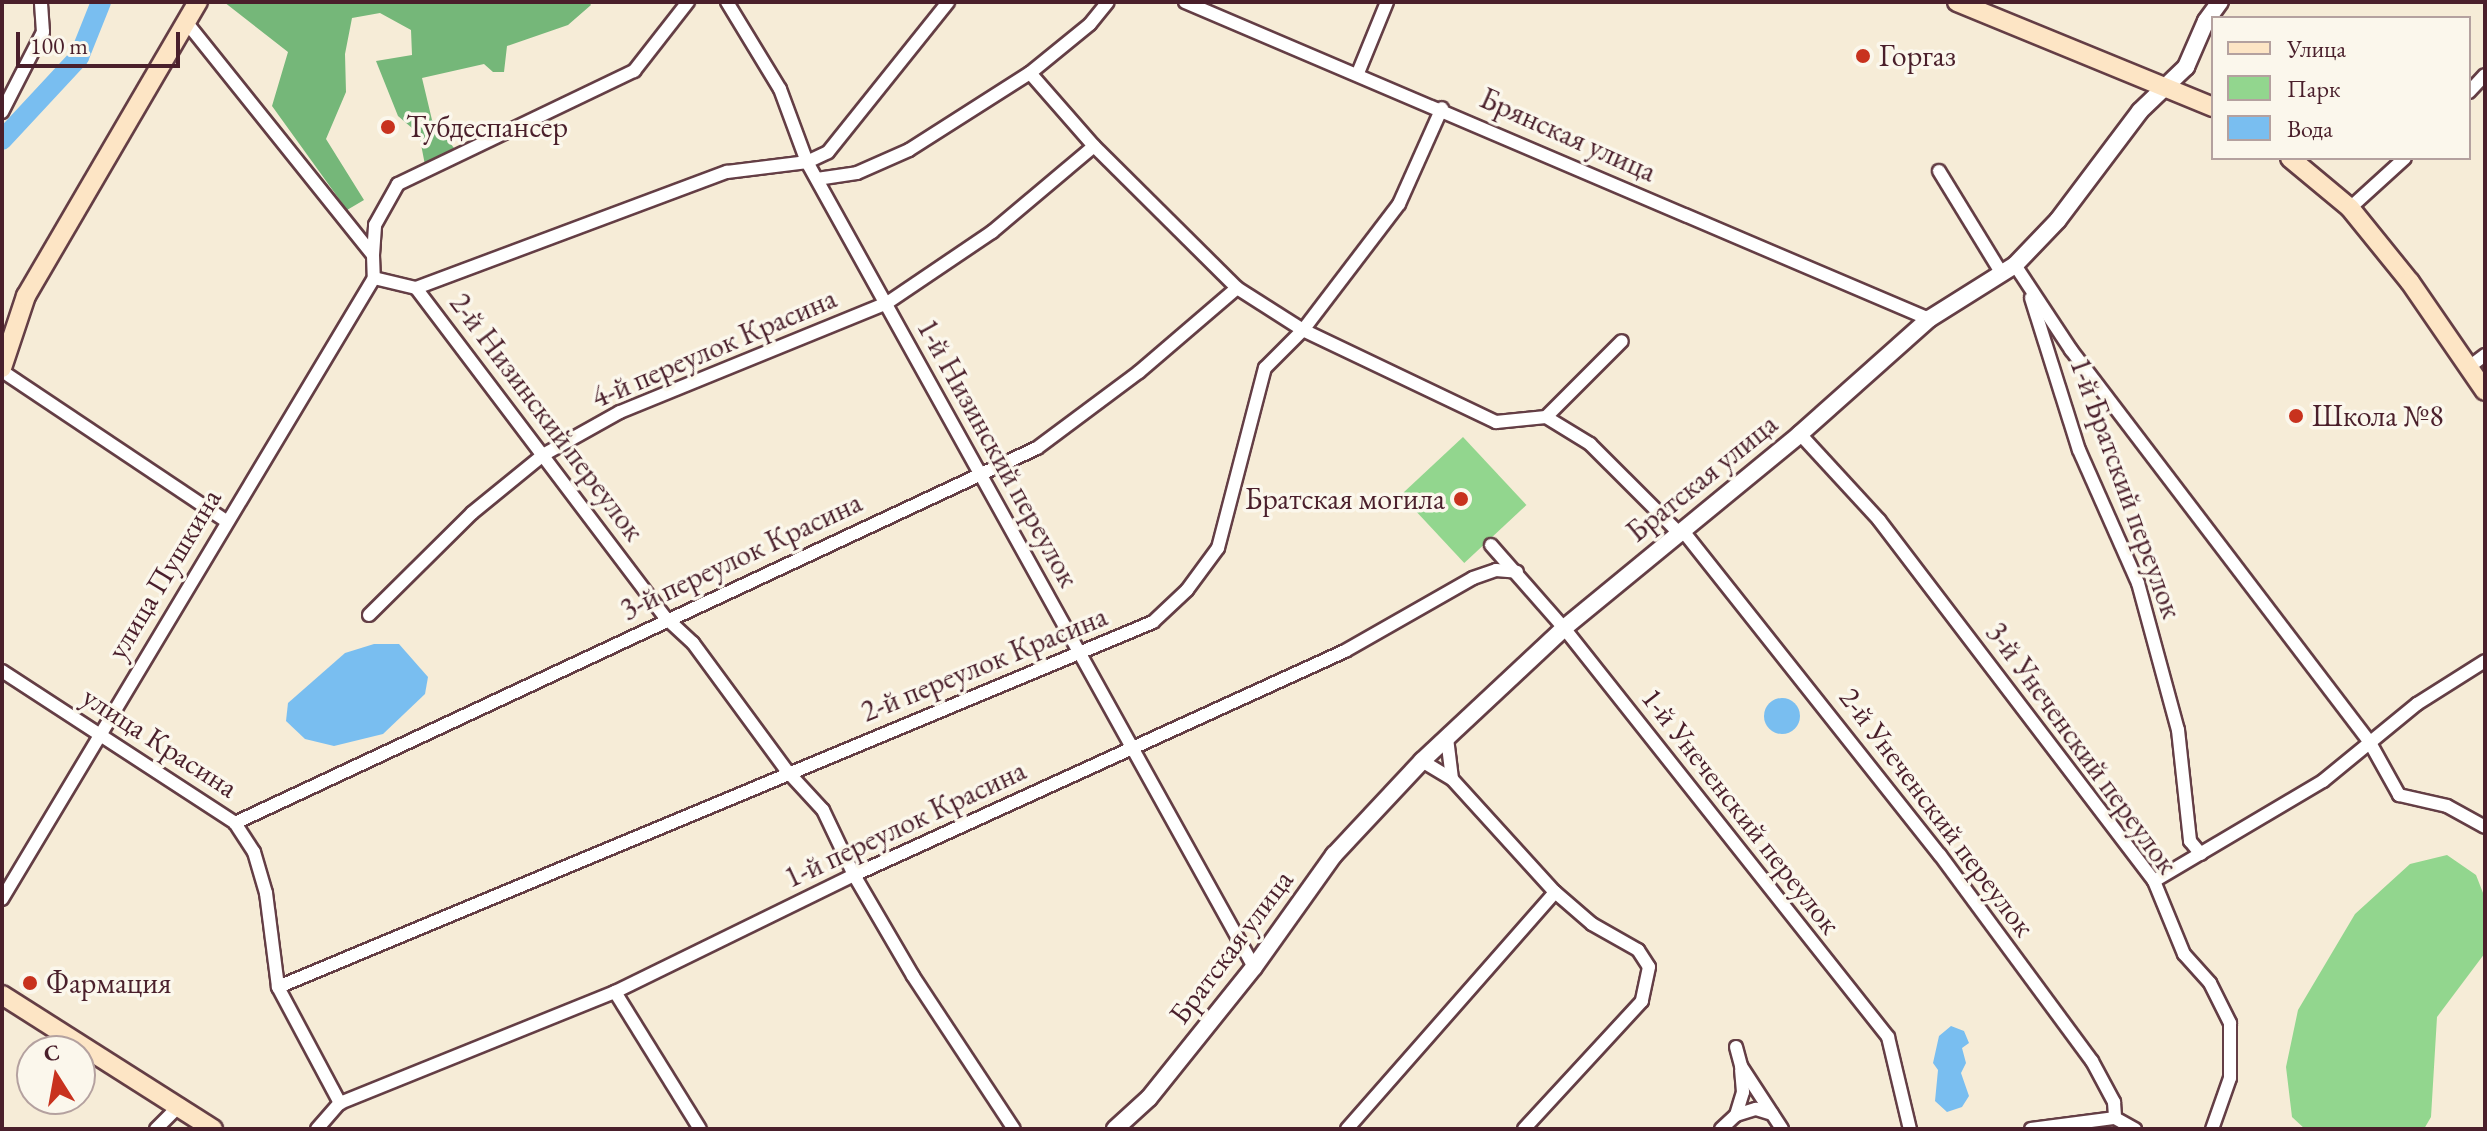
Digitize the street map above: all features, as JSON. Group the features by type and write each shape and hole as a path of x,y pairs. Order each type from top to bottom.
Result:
{"main road":[{"path":"2,370 26,296 198,2"},
{"path":"1957,2 2168,85 2211,106"},
{"path":"2292,160 2350,208 2485,391"},
{"path":"2,995 180,1105 213,1129"}],"street":[{"path":"2,112 43,32 41,2"},
{"path":"688,2 634,71 398,184 375,225 374,278 416,288 727,172 807,162 828,152 948,2"},
{"name":"1-й Низинский переулок","path":"727,2 780,89 807,162 887,303 1129,750 1254,967"},
{"path":"817,179 857,173 909,150 1030,73 1090,24 1108,2"},
{"name":"Брянская улица","path":"1185,2 1442,108 1929,319"},
{"path":"1358,73 1387,2"},
{"name":"Братская улица","path":"1115,1129 1149,1098 1254,967 1334,855 1422,761 1564,628 1800,434 1929,319 2008,269 2058,220 2140,111 2186,67 2211,19"},
{"path":"187,23 373,255"},
{"path":"1030,73 1094,146 1237,288 1303,330 1496,422 1546,417 1622,341"},
{"path":"2471,90 2485,75"},
{"name":"2-й переулок Красина","path":"278,987 787,771 1079,657 1153,622 1187,590 1218,548 1237,494 1250,416 1265,368 1303,330 1399,204 1442,108"},
{"name":"4-й переулок Красина","path":"369,615 472,513 543,455 620,412 887,303 992,232 1094,146"},
{"path":"2350,208 2403,160"},
{"path":"1939,171 2008,269"},
{"name":"1-й Братский переулок","path":"2008,269 2025,280 2210,538 2369,741 2399,795 2447,806 2485,827"},
{"name":"улица Пушкина","path":"2,899 99,732 374,278"},
{"name":"1-й Братский переулок","path":"2025,280 2079,450 2138,583 2178,730 2190,841 2201,854"},
{"name":"2-й Низинский переулок","path":"416,288 666,618 693,643 787,771 823,810 854,875 1014,1129"},
{"name":"3-й переулок Красина","path":"235,823 666,618 1037,448 1139,372 1237,288"},
{"path":"2469,367 2485,355"},
{"path":"2,370 226,521"},
{"name":"2-й Унеченский переулок","path":"1546,417 1590,444 1681,532 1940,855 2092,1061 2114,1102 2115,1118"},
{"name":"3-й Унеченский переулок","path":"1800,434 1879,520 2154,881 2184,954 2210,983 2230,1023 2230,1078 2212,1129"},
{"name":"1-й Унеченский переулок","path":"1491,545 1564,628 1888,1037 1910,1129"},
{"name":"1-й переулок Красина","path":"317,1129 340,1103 615,992 854,875 1345,651 1473,578 1496,570 1517,572"},
{"path":"2154,881 2323,781 2417,704 2485,661"},
{"name":"улица Красина","path":"2,671 235,823 254,852 266,893 278,987 340,1103"},
{"path":"1447,738 1452,779"},
{"path":"1422,761 1452,779 1555,892 1592,924 1638,950 1649,967 1642,1001 1524,1129"},
{"path":"1347,1129 1555,892"},
{"path":"615,992 700,1129"},
{"path":"1736,1047 1743,1092 1736,1115"},
{"path":"1741,1066 1782,1129"},
{"path":"156,1129 180,1105"},
{"path":"1721,1129 1736,1115 1756,1109 1772,1114"},
{"path":"2031,1129 2115,1118 2135,1129"}],"green space":[{"path":"224,2 589,2 591,5 568,25 507,46 504,72 493,72 484,64 422,78 432,120 454,148 425,165 419,134 398,116 376,61 412,55 411,30 380,13 352,18 345,54 346,92 326,139 364,200 347,210 272,106 288,52"},
{"path":"1463,437 1526,505 1464,563 1401,495"},
{"path":"2447,855 2476,875 2485,898 2485,953 2437,1017 2431,1117 2424,1129 2305,1129 2292,1117 2286,1067 2298,1010 2355,914 2410,864"}],"water":[{"path":"374,644 399,644 428,677 425,694 383,734 334,746 305,739 286,721 288,703 345,653"},
{"path":"1782,698 1795,703 1800,716 1795,729 1782,734 1769,729 1764,716 1769,703"},
{"path":"1951,1026 1964,1031 1969,1043 1962,1048 1966,1063 1961,1073 1969,1096 1962,1107 1947,1112 1935,1101 1938,1070 1933,1063 1939,1036"}],"waterway":[{"path":"2,140 79,57 101,2"}],"place":[{"name":"Горгаз","path":"1863,56"},
{"name":"Тубдеспансер","path":"388,127"},
{"name":"Школа №8","path":"2296,416"},
{"name":"Братская могила","path":"1461,499"},
{"name":"Фармация","path":"30,983"}]}
